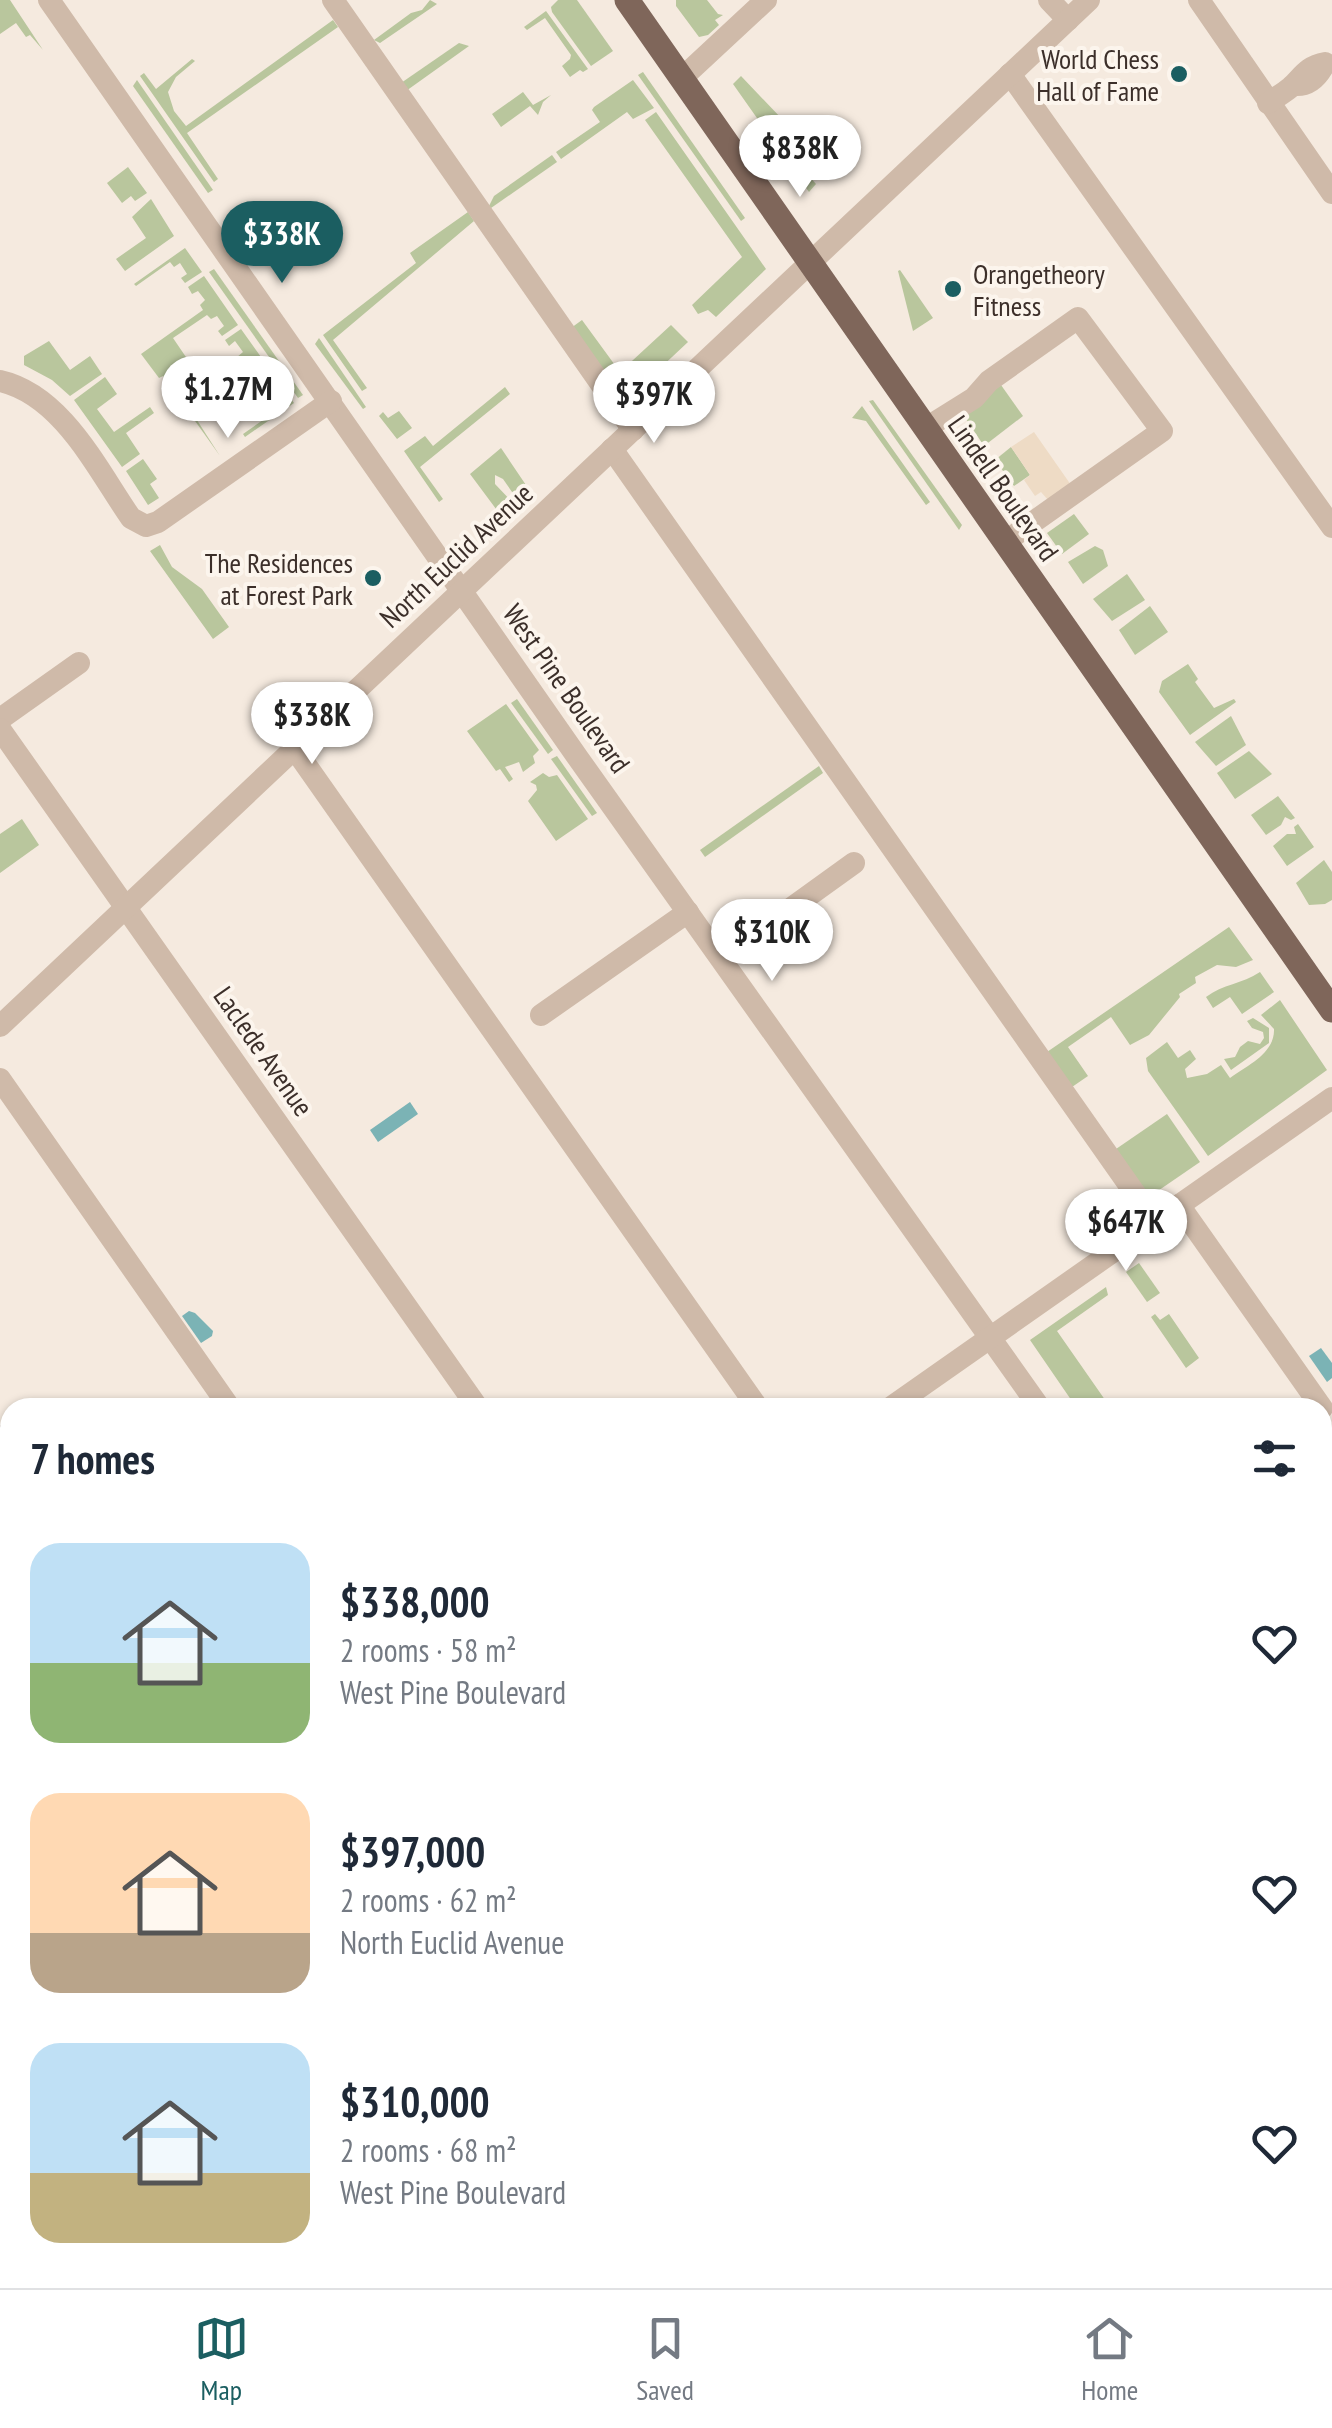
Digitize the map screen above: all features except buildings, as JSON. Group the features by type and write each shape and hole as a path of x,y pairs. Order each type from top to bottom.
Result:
{"main road":[{"name":"Lindell Boulevard","path":"627,0 1332,1010"}],"street":[{"name":"West Pine Boulevard","path":"49,0 1033,1398"},
{"path":"332,0 633,430"},
{"path":"682,78 766,0"},
{"path":"1049,0 1068,20"},
{"name":"North Euclid Avenue","path":"0,1026 1089,0"},
{"path":"1199,0 1332,192"},
{"path":"1010,74 1332,527"},
{"path":"1268,103 1294,85"},
{"path":"926,428 974,398 989,382 1078,318 1162,431 1005,542"},
{"path":"0,381 19,386 47,402 131,518 146,526 158,522 331,401"},
{"path":"612,449 1155,1222"},
{"path":"0,719 79,663"},
{"name":"Laclede Avenue","path":"0,729 471,1398"},
{"path":"294,748 751,1398"},
{"path":"722,958 854,864"},
{"path":"541,1015 688,912"},
{"path":"0,1079 223,1398"},
{"path":"904,1398 1332,1098"},
{"path":"1179,1205 1315,1398"}],"green space":[{"path":"0,0 10,0 43,50 16,23 0,34"},
{"path":"430,0 437,4 380,43 374,40 411,13 422,10"},
{"path":"558,0 577,0 613,51 591,66 552,12 551,7"},
{"path":"676,0 707,0 723,15 715,20 719,25 699,37 676,6"},
{"path":"546,11 588,69 570,77 562,66 571,55 545,18 527,30 524,27"},
{"path":"333,20 338,27 187,133 218,179 214,182 140,76 144,73 156,89 192,59 195,61 176,77 168,92 174,111 186,126"},
{"path":"459,43 469,46 406,91 401,83"},
{"path":"643,72 745,218 741,221 638,75"},
{"path":"741,76 822,161 808,175 816,184 809,192 733,84"},
{"path":"137,80 213,190 208,193 133,86"},
{"path":"633,80 654,108 633,119 627,112 561,159 556,152 600,122 594,107"},
{"path":"523,92 533,105 551,95 538,115 530,106 501,127 492,114"},
{"path":"656,112 766,269 716,317 708,310 698,314 692,305 742,257 645,120"},
{"path":"552,155 557,162 489,206 494,196"},
{"path":"128,167 147,193 135,201 131,196 122,203 107,183"},
{"path":"151,199 174,236 125,271 116,259 146,238 132,217"},
{"path":"468,212 474,221 333,340 367,388 362,391 323,335 416,263 410,253"},
{"path":"185,248 202,272 185,283 181,278 187,274 180,263 174,267 170,262 134,284"},
{"path":"214,269 303,395 298,398 209,272"},
{"path":"898,271 933,318 913,331"},
{"path":"204,276 238,325 222,336 218,331 224,326 217,316 211,319 207,315 173,338 205,385 239,362 236,358 243,352 235,341 229,346 225,340 241,329 294,403 245,437 243,434 286,404 252,357 186,403 220,456 163,376 159,378 141,354 203,310 200,305 205,300 198,291 192,294 188,287"},
{"path":"582,320 620,372 671,325 688,342 624,402 571,328"},
{"path":"319,338 366,407 363,409 315,344"},
{"path":"49,341 70,370 90,356 102,374 70,396 52,380 24,365 24,356"},
{"path":"105,377 117,394 97,409 114,432 150,407 154,413 126,433 140,454 122,467 74,400"},
{"path":"1001,385 1023,416 984,446 962,413"},
{"path":"505,387 510,394 420,467 443,499 439,502 404,451 425,436 433,446"},
{"path":"873,400 962,525 959,530 869,401"},
{"path":"862,406 930,502 926,505 866,421 852,418"},
{"path":"399,411 412,428 397,439 379,416 383,412 388,418"},
{"path":"1011,447 1030,475 1014,486 995,460"},
{"path":"501,448 530,491 519,502 503,479 495,475 495,484 513,503 501,509 502,517 470,474"},
{"path":"143,459 157,479 150,484 159,498 148,505 126,471"},
{"path":"1074,514 1089,534 1062,554 1047,533"},
{"path":"160,545 172,567 202,589 229,627 213,639 150,551"},
{"path":"1095,546 1103,550 1108,566 1083,584 1068,562"},
{"path":"1127,574 1145,600 1112,621 1093,599"},
{"path":"1150,606 1168,632 1135,655 1119,630"},
{"path":"1188,664 1198,679 1195,682 1214,708 1234,699 1236,702 1190,735 1159,692 1162,681"},
{"path":"517,699 553,750 548,754 511,703"},
{"path":"506,704 539,750 533,756 535,763 523,772 519,762 505,767 513,779 509,782 500,769 496,771 467,731"},
{"path":"1231,716 1246,745 1216,766 1195,742"},
{"path":"1249,751 1272,774 1235,799 1217,773"},
{"path":"557,756 597,813 592,816 551,759"},
{"path":"819,766 823,773 705,857 700,850"},
{"path":"543,773 549,777 557,775 588,819 556,841 528,801 537,790 530,782"},
{"path":"1278,796 1295,818 1285,817 1281,825 1266,835 1251,815"},
{"path":"22,819 39,845 0,873 0,834"},
{"path":"1298,824 1314,847 1287,866 1273,846 1287,834 1296,834 1294,827"},
{"path":"1324,860 1332,872 1332,900 1309,905 1296,883"},
{"path":"1229,927 1253,960 1236,967 1217,965 1195,977 1196,983 1179,994 1149,1035 1130,1045 1111,1017 1068,1047 1088,1076 1072,1087 1047,1052"},
{"path":"1260,972 1274,992 1242,1014 1230,997 1213,1008 1206,997 1219,989"},
{"path":"1280,1000 1327,1070 1208,1156 1148,1071 1146,1058 1167,1042 1178,1058 1190,1050 1196,1059 1185,1069 1187,1078 1207,1074 1221,1065 1230,1078 1259,1058 1270,1045 1274,1029 1261,1015"},
{"path":"1253,1018 1269,1028 1269,1043 1231,1070 1224,1059 1235,1057 1248,1041 1260,1044 1264,1038 1263,1032 1247,1021"},
{"path":"1167,1114 1200,1162 1149,1197 1116,1149"},
{"path":"1139,1263 1160,1293 1147,1302 1126,1272"},
{"path":"1106,1287 1108,1295 1057,1331 1104,1398 1070,1398 1030,1340"},
{"path":"1155,1314 1160,1320 1169,1314 1199,1358 1186,1368 1151,1317"}],"shaded area":[{"path":"1034,432 1071,485 1048,500 1041,492 1035,496 1024,480 1030,475 1011,447"}],"water":[{"path":"410,1102 418,1114 378,1142 370,1130"},
{"path":"189,1311 213,1331 201,1343 182,1316"},
{"path":"1321,1348 1332,1363 1332,1378 1327,1382 1309,1356"}],"place":[{"name":"World Chess Hall of Fame","path":"1179,74"},
{"name":"Orangetheory Fitness","path":"953,289"},
{"name":"The Residences at Forest Park","path":"373,578"}]}
